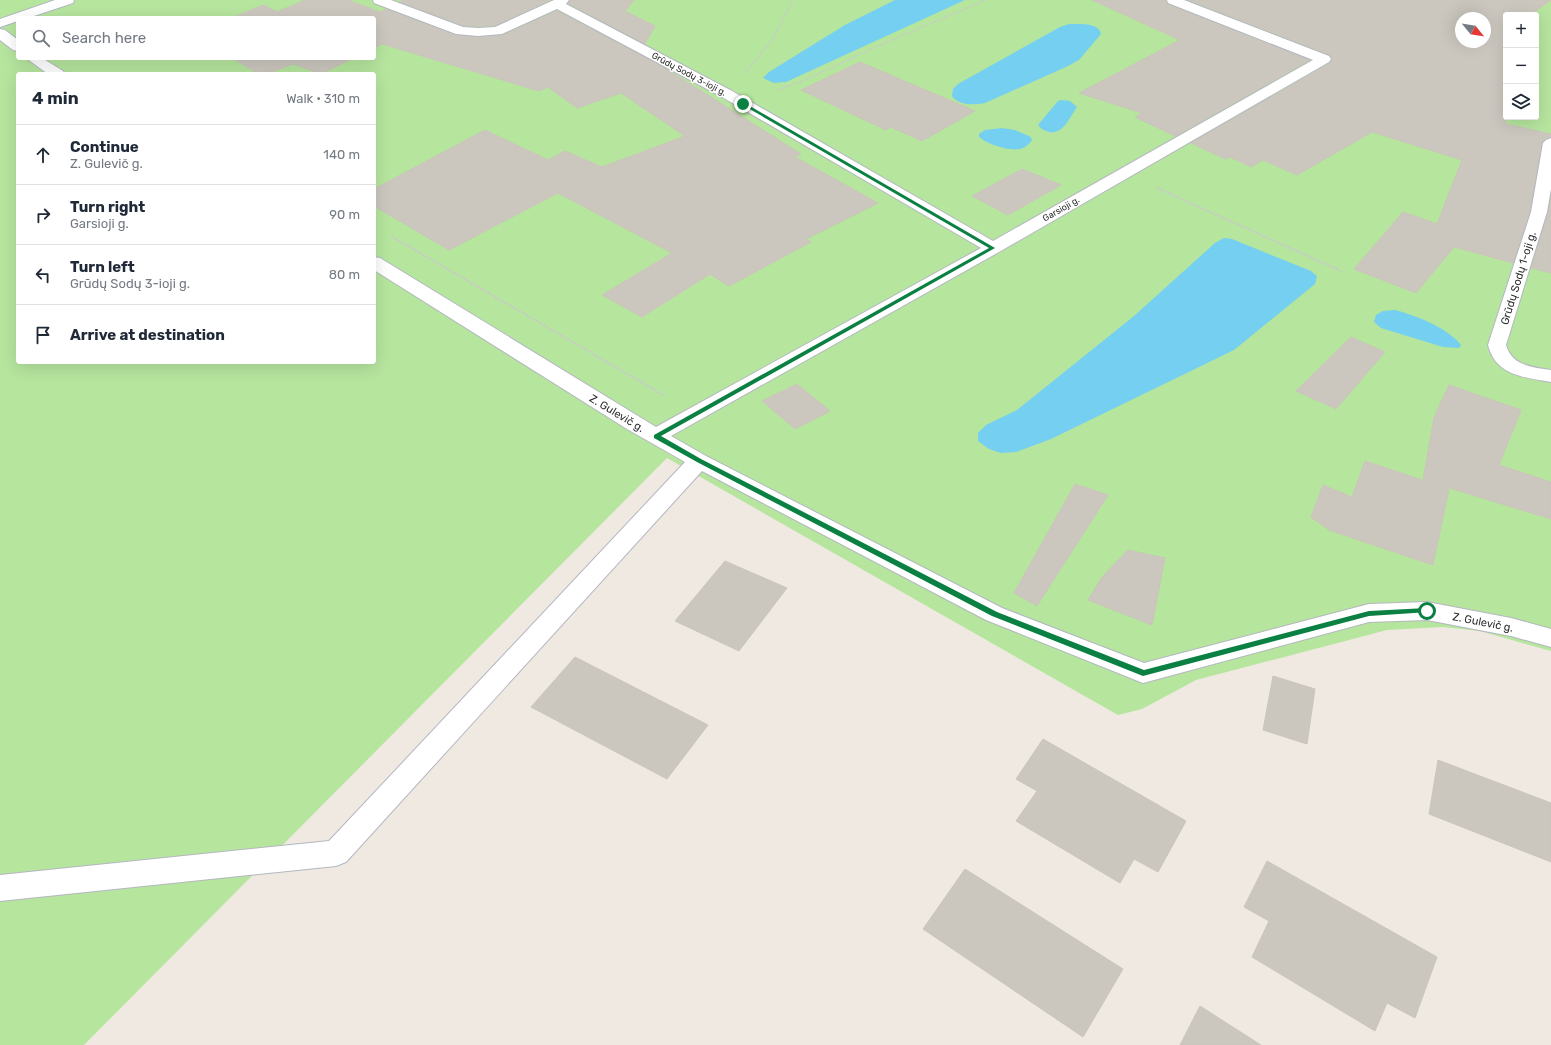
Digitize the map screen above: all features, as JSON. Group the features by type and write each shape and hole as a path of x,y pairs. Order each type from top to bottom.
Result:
{"street":[{"path":"21,16 68,0"},
{"path":"379,0 461,31 478,32 497,31 560,2"},
{"name":"Garsioji g.","path":"656,436 993,248 1324,58 1173,0"},
{"name":"Grūdų Sodų 3-ioji g.","path":"560,2 727,94 993,248"},
{"path":"0,23 16,18"},
{"path":"0,33 16,45"},
{"path":"36,60 55,72"},
{"name":"Grūdų Sodų 1-oji g.","path":"1551,143 1539,212 1497,345 1498,353 1501,359 1508,364 1517,369 1551,376"},
{"name":"Z. Gulevič g.","path":"376,263 699,461 994,614 1143,673 1369,613 1427,611 1511,627 1551,638"},
{"path":"0,888 336,853 699,461"}],"path":[{"path":"727,94 773,38 792,0"},
{"path":"743,104 805,80 880,45 986,0"},
{"path":"1124,173 1341,270"},
{"path":"391,236 695,414"}],"green space":[{"path":"0,0 1551,0 1551,651 1480,631 1443,627 1387,630 1196,680 1142,709 1118,715 667,458 84,1045 0,1045"}],"water":[{"path":"895,0 965,0 786,82 774,83 763,78 769,72 845,25"},
{"path":"1069,24 1088,24 1097,27 1101,34 1079,60 985,103 963,103 959,102 952,96 953,89 958,84 1060,27"},
{"path":"1058,101 1070,101 1077,107 1066,124 1058,131 1054,132 1049,132 1040,128 1038,125"},
{"path":"1002,128 1015,130 1031,137 1032,140 1025,147 1020,149 1008,149 994,145 979,137 979,134 985,130"},
{"path":"1224,238 1232,239 1311,271 1317,276 1315,284 1234,350 1051,439 1016,452 1001,453 989,449 978,441 978,433 986,425 1017,410 1134,316 1215,243"},
{"path":"1395,310 1431,323 1448,333 1461,345 1459,348 1443,347 1381,328 1374,322 1376,315 1383,311"}],"building":[{"path":"305,0 348,0 380,12 386,9 455,35 478,37 503,35 557,11 665,68 801,154 795,157 878,203 806,239 811,242 729,286 710,274 642,317 602,295 672,253 558,193 449,250 376,207 376,188 485,130 548,160 565,151 602,167 685,136 621,93 577,108 548,87 539,91 382,44 376,47 376,16 237,16 263,5 277,12"},
{"path":"403,0 550,0 495,26 463,26 400,2"},
{"path":"570,0 634,0 625,11 655,26 645,44 568,3"},
{"path":"1092,0 1166,0 1167,4 1310,60 1175,136 1135,117 1142,113 1079,93 1180,40"},
{"path":"1188,0 1551,0 1534,12 1503,12 1503,120 1506,120 1506,124 1551,134 1551,137 1545,139 1542,143 1530,212 1513,263 1454,247 1416,293 1354,269 1403,212 1437,224 1462,160 1372,132 1297,175 1263,160 1251,167 1230,157 1225,159 1191,143 1330,63 1332,58 1330,55"},
{"path":"235,60 349,60 325,72 315,72 293,64 272,72 256,72"},
{"path":"860,62 975,111 922,141 891,127 886,130 801,90"},
{"path":"1022,169 1061,185 1008,215 972,196"},
{"path":"1551,198 1551,273 1531,268"},
{"path":"1351,337 1385,352 1336,409 1296,391"},
{"path":"797,384 830,411 795,429 762,401"},
{"path":"1449,385 1521,410 1499,465 1551,482 1551,519 1423,480 1434,417"},
{"path":"1365,461 1449,489 1433,565 1329,530 1311,517 1323,485 1352,497"},
{"path":"1075,484 1108,495 1037,606 1014,593"},
{"path":"1128,550 1165,558 1152,625 1088,600 1102,577"},
{"path":"725,561 787,588 739,651 675,621"},
{"path":"575,657 708,725 667,779 531,707"},
{"path":"1273,676 1315,689 1307,744 1263,730"},
{"path":"1043,739 1186,821 1158,872 1134,859 1120,883 1016,821 1037,791 1016,779"},
{"path":"1438,760 1551,803 1551,862 1429,814"},
{"path":"1267,861 1437,957 1415,1018 1387,1003 1375,1031 1252,957 1269,921 1244,907"},
{"path":"965,869 1123,969 1083,1037 923,929"},
{"path":"1200,1006 1261,1045 1180,1045"}],"route":[{"path":"743,104 993,248 656,436 699,461 994,614 1143,673 1369,613 1427,611"}]}
